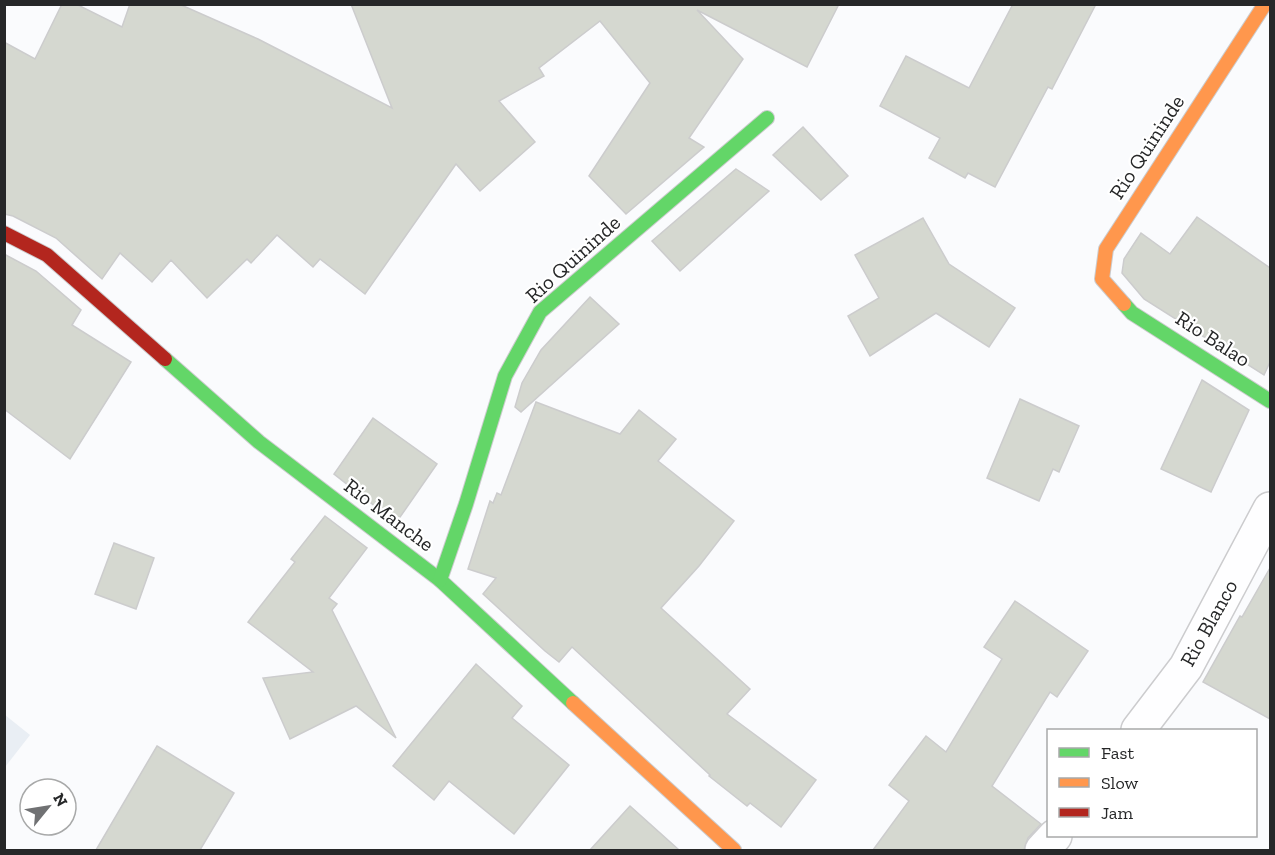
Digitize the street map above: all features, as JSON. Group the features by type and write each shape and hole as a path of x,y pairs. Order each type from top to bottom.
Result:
{"street":[{"name":"Rio Quininde","path":"1132,313 1102,279 1106,249 1265,4"},
{"name":"Rio Quininde","path":"440,580 505,376 540,312 767,118"},
{"name":"Rio Manche","path":"4,233 47,255 259,442 440,580 734,850"},
{"name":"Rio Balao","path":"1132,313 1270,401"},
{"name":"Rio Blanco","path":"1138,729 1186,667 1270,509"},
{"path":"1042,850 1054,837"}],"shaded area":[{"path":"5,715 30,735 5,767"}],"building":[{"path":"62,4 76,4 122,27 130,4 179,4 258,39 392,108 351,4 839,4 807,67 697,10 743,59 689,138 704,147 626,214 589,176 650,83 600,21 539,68 544,76 499,101 535,142 480,191 456,164 365,294 320,259 313,267 277,235 251,263 247,259 207,298 171,260 152,282 120,253 102,279 56,238 13,216 4,214 4,42 35,59"},
{"path":"1013,4 1096,4 1052,89 1048,87 995,187 968,173 965,178 929,158 940,138 880,106 906,56 969,88"},
{"path":"803,127 848,176 821,200 773,155"},
{"path":"736,169 769,191 680,271 652,241"},
{"path":"1197,217 1270,268 1270,362 1264,375 1144,299 1122,273 1124,259 1141,233 1170,254"},
{"path":"923,218 949,264 1015,308 989,347 936,313 870,356 848,316 879,298 855,255"},
{"path":"4,254 36,271 81,310 72,325 131,362 70,459 4,409"},
{"path":"590,297 619,324 521,412 515,407 522,383 541,350"},
{"path":"1202,380 1249,410 1211,492 1161,469"},
{"path":"1020,399 1079,426 1059,472 1053,469 1039,501 987,478"},
{"path":"536,402 620,434 639,410 676,439 658,461 734,521 699,566 661,608 750,689 727,714 816,780 781,827 750,803 747,806 709,776 572,647 559,662 545,651 483,594 496,578 468,569 490,501 493,503 497,493 501,495"},
{"path":"373,418 437,464 398,520 392,515 390,518 334,474"},
{"path":"325,516 367,548 329,598 337,604 332,610 396,738 356,706 290,739 263,678 313,672 248,622 295,562 291,559"},
{"path":"114,543 154,558 136,609 95,594"},
{"path":"1270,568 1270,719 1203,682"},
{"path":"1015,601 1088,651 1057,697 1050,692 992,786 1041,824 1028,838 1024,850 873,850 909,801 889,785 926,736 946,752 1002,659 984,647"},
{"path":"476,664 522,706 512,718 569,765 514,834 449,781 434,800 393,766"},
{"path":"157,746 234,793 200,850 96,850"},
{"path":"630,806 679,850 590,850"}],"traffic: fast":[{"path":"440,580 505,376 540,312 767,118"},
{"path":"1124,304 1132,313 1270,401"},
{"path":"165,359 259,442 440,580 573,703"}],"traffic: slow":[{"path":"1124,304 1102,279 1106,249 1265,4"},
{"path":"573,703 734,850"}],"traffic: jam":[{"path":"4,233 47,255 165,359"}]}
